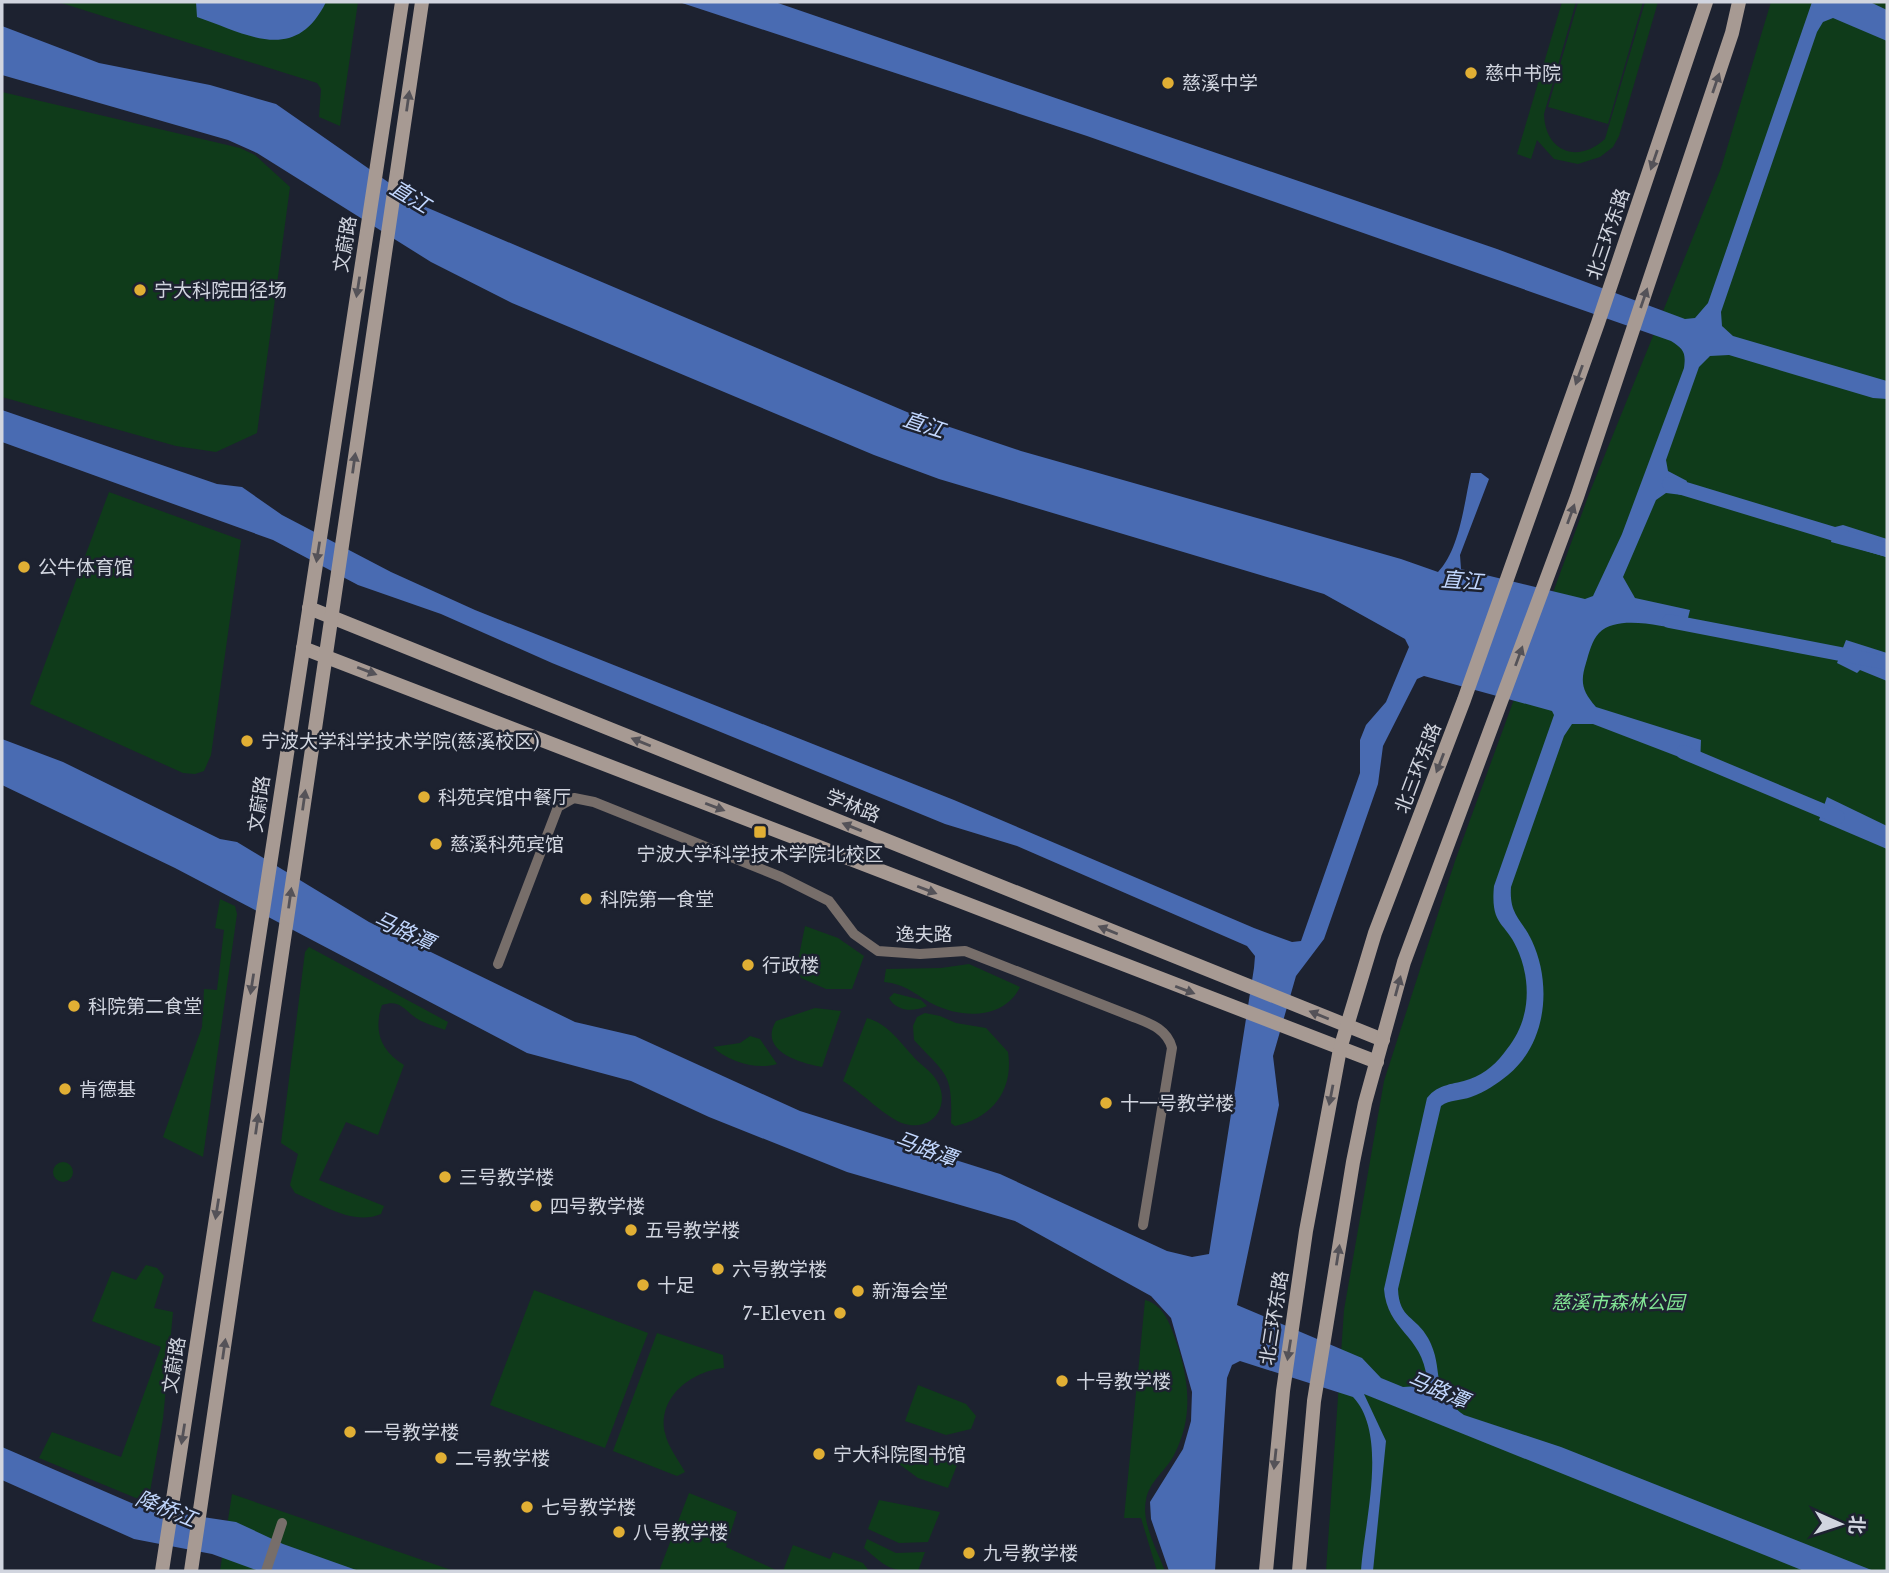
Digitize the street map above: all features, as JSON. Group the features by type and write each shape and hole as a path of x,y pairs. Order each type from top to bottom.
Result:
{"main road":[{"name":"文蔚路","path":"163,1567 402,2"},
{"path":"191,1571 422,2"},
{"name":"北三环东路","path":"1266,1571 1283,1391 1306,1231 1340,1049 1375,933 1464,700 1598,323 1706,2"},
{"path":"1299,1571 1314,1401 1353,1162 1404,962 1547,578 1728,46 1739,2"},
{"name":"学林路","path":"309,608 1383,1040"},
{"path":"303,648 1288,1030 1377,1062"}],"street":[{"name":"逸夫路","path":"498,964 558,807 574,798 594,802 781,877 829,901 854,934 878,951 920,954 965,951 1156,1026 1170,1040 1172,1048 1143,1225"},
{"path":"266,1571 282,1524"}],"green space":[{"path":"58,2 358,2 340,126 319,117 321,89 317,83"},
{"path":"1562,2 1576,2 1544,114 1550,137 1565,150 1574,152 1595,147 1605,139 1645,2 1658,2 1619,136 1613,147 1600,157 1578,164 1554,159 1537,140 1531,159 1517,154"},
{"path":"1578,2 1643,2 1608,124 1548,107"},
{"name":"慈溪市森林公园","path":"1771,2 1887,2 1887,1571 1326,1571 1344,1310 1384,1081 1455,861 1589,494 1721,168"},
{"name":"宁大科院田径场","path":"2,92 240,148 255,155 290,187 257,433 216,452 176,446 2,397"},
{"path":"109,492 241,540 211,755 204,771 195,774 183,773 30,704"},
{"path":"220,899 235,906 237,914 203,1157 163,1137 202,1027 204,989 217,990 224,930 215,928"},
{"path":"805,926 838,938 864,956 852,989 826,989 801,978 797,966"},
{"path":"309,947 448,1022 445,1030 420,1020 399,1005 382,1005 378,1023 381,1040 390,1053 404,1065 378,1135 346,1122 319,1180 384,1206 381,1214 370,1217 348,1216 337,1212 295,1193 290,1185 298,1154 281,1143 305,952"},
{"path":"969,964 1020,987 1004,1005 982,1013 969,1014 945,1009 904,987 884,982 886,969 941,968"},
{"path":"894,993 921,1000 927,1006 911,1010 901,1008 889,998"},
{"path":"815,1008 841,1011 822,1067 793,1059 777,1048 772,1040 776,1021"},
{"path":"925,1013 956,1023 986,1028 1008,1052 1009,1066 1004,1090 990,1109 968,1122 955,1126 951,1123 949,1084 940,1068 914,1040 913,1026 917,1017"},
{"path":"867,1018 887,1028 935,1078 942,1096 938,1113 933,1119 916,1125 897,1121 843,1081"},
{"path":"750,1036 760,1039 777,1064 761,1066 743,1063 727,1057 713,1047 740,1043"},
{"path":"63,1162 70,1165 73,1172 70,1179 63,1182 56,1179 53,1172 56,1165"},
{"path":"146,1265 157,1268 164,1276 154,1308 173,1312 163,1419 148,1503 39,1458 52,1432 121,1457 161,1347 92,1321 112,1271 136,1280"},
{"path":"534,1290 648,1333 605,1448 490,1405"},
{"path":"1145,1300 1157,1306 1169,1322 1186,1384 1187,1412 1180,1441 1171,1461 1154,1482 1146,1500 1148,1527 1165,1571 1157,1571 1141,1518 1124,1518"},
{"path":"657,1333 723,1355 724,1368 700,1374 689,1380 672,1397 666,1408 666,1438 685,1472 677,1476 613,1451"},
{"path":"918,1385 966,1404 976,1416 971,1429 946,1435 905,1421"},
{"path":"901,1444 925,1448 959,1460 948,1488 918,1478 895,1461"},
{"path":"689,1493 737,1512 726,1547 778,1571 659,1571"},
{"path":"232,1494 454,1571 220,1571"},
{"path":"879,1500 940,1512 928,1542 899,1543 868,1529"},
{"path":"867,1539 896,1553 925,1552 918,1571 900,1570 883,1563 864,1548"},
{"path":"793,1545 830,1559 833,1552 863,1563 869,1571 783,1571"}],"water":[{"path":"196,2 326,2 314,21 300,33 285,39 269,40 197,17"},
{"name":"马路潭","path":"679,2 775,2 1497,249 1685,319 1695,318 1708,303 1812,2 1870,2 1887,10 1887,41 1833,18 1823,22 1817,32 1721,312 1722,326 1733,336 1887,381 1887,399 1873,398 1729,355 1710,356 1699,367 1666,460 1668,471 1687,481 1682,495 1666,493 1656,500 1623,577 1635,598 1690,610 1685,630 1640,623 1607,627 1593,643 1583,681 1585,691 1596,707 1701,740 1700,765 1593,724 1572,724 1564,736 1511,887 1514,910 1532,941 1542,976 1542,1012 1538,1030 1521,1062 1504,1078 1476,1095 1441,1106 1398,1289 1401,1306 1428,1338 1445,1396 1464,1415 1561,1447 1874,1571 1804,1571 1364,1394 1386,1441 1373,1571 1361,1571 1372,1480 1370,1433 1364,1413 1353,1397 1240,1361 1232,1365 1227,1378 1215,1571 1169,1571 1151,1519 1150,1502 1183,1449 1191,1421 1192,1392 1171,1318 1151,1296 1015,1221 847,1172 709,1117 631,1081 527,1053 175,868 2,785 2,739 63,762 220,839 237,842 369,922 575,1022 635,1036 800,1111 1000,1174 1167,1251 1192,1257 1209,1254 1254,968 1255,956 1247,946 1017,846 945,824 552,663 441,614 358,585 273,540 2,442 2,410 217,484 242,487 282,515 391,572 475,610 954,800 1254,928 1292,942 1301,941 1360,773 1360,740 1366,725 1386,702 1409,647 1405,639 1324,594 939,479 874,455 512,303 431,262 257,153 228,140 2,75 2,26 99,63 210,85 276,104 421,205 914,415 1021,451 1401,559 1438,572 1456,538 1471,473 1481,473 1489,479 1460,555 1461,569 1585,599 1593,596 1622,534 1684,368 1684,355 1679,346 1087,136","holes":["1424,676 1552,711 1554,715 1494,886 1493,900 1497,917 1514,943 1523,965 1527,991 1524,1015 1514,1038 1491,1067 1476,1077 1441,1087 1427,1098 1384,1289 1391,1314 1419,1352 1427,1379 1419,1386 1403,1387 1381,1378 1362,1358 1237,1305 1279,1105 1273,1056 1296,976 1324,939 1378,784 1383,746 1417,679"]},
{"path":"1843,525 1887,539 1887,557 1831,542 1835,527"},
{"path":"1846,640 1887,653 1887,681 1860,670 1857,673 1837,663"},
{"path":"1827,797 1887,826 1887,849 1819,820"},
{"path":"2,1447 143,1508 236,1522 283,1544 359,1571 259,1571 212,1554 134,1539 2,1480"}],"waterway":[{"path":"1669,484 1887,550"},
{"name":"直江","path":"1669,621 1887,663"},
{"path":"1683,752 1838,817"}],"place":[{"name":"慈中书院","path":"1471,73"},
{"name":"慈溪中学","path":"1168,83"},
{"name":"宁大科院田径场","path":"140,290"},
{"name":"公牛体育馆","path":"24,567"},
{"name":"宁波大学科学技术学院(慈溪校区)","path":"247,741"},
{"name":"科苑宾馆中餐厅","path":"424,797"},
{"name":"宁波大学科学技术学院北校区","path":"760,832"},
{"name":"慈溪科苑宾馆","path":"436,844"},
{"name":"科院第一食堂","path":"586,899"},
{"name":"行政楼","path":"748,965"},
{"name":"科院第二食堂","path":"74,1006"},
{"name":"肯德基","path":"65,1089"},
{"name":"十一号教学楼","path":"1106,1103"},
{"name":"三号教学楼","path":"445,1177"},
{"name":"四号教学楼","path":"536,1206"},
{"name":"五号教学楼","path":"631,1230"},
{"name":"六号教学楼","path":"718,1269"},
{"name":"十足","path":"643,1285"},
{"name":"新海会堂","path":"858,1291"},
{"name":"7-Eleven","path":"840,1313"},
{"name":"十号教学楼","path":"1062,1381"},
{"name":"一号教学楼","path":"350,1432"},
{"name":"宁大科院图书馆","path":"819,1454"},
{"name":"二号教学楼","path":"441,1458"},
{"name":"七号教学楼","path":"527,1507"},
{"name":"八号教学楼","path":"619,1532"},
{"name":"九号教学楼","path":"969,1553"}],"water label":[{"name":"降桥江","path":"166,1509"}]}
